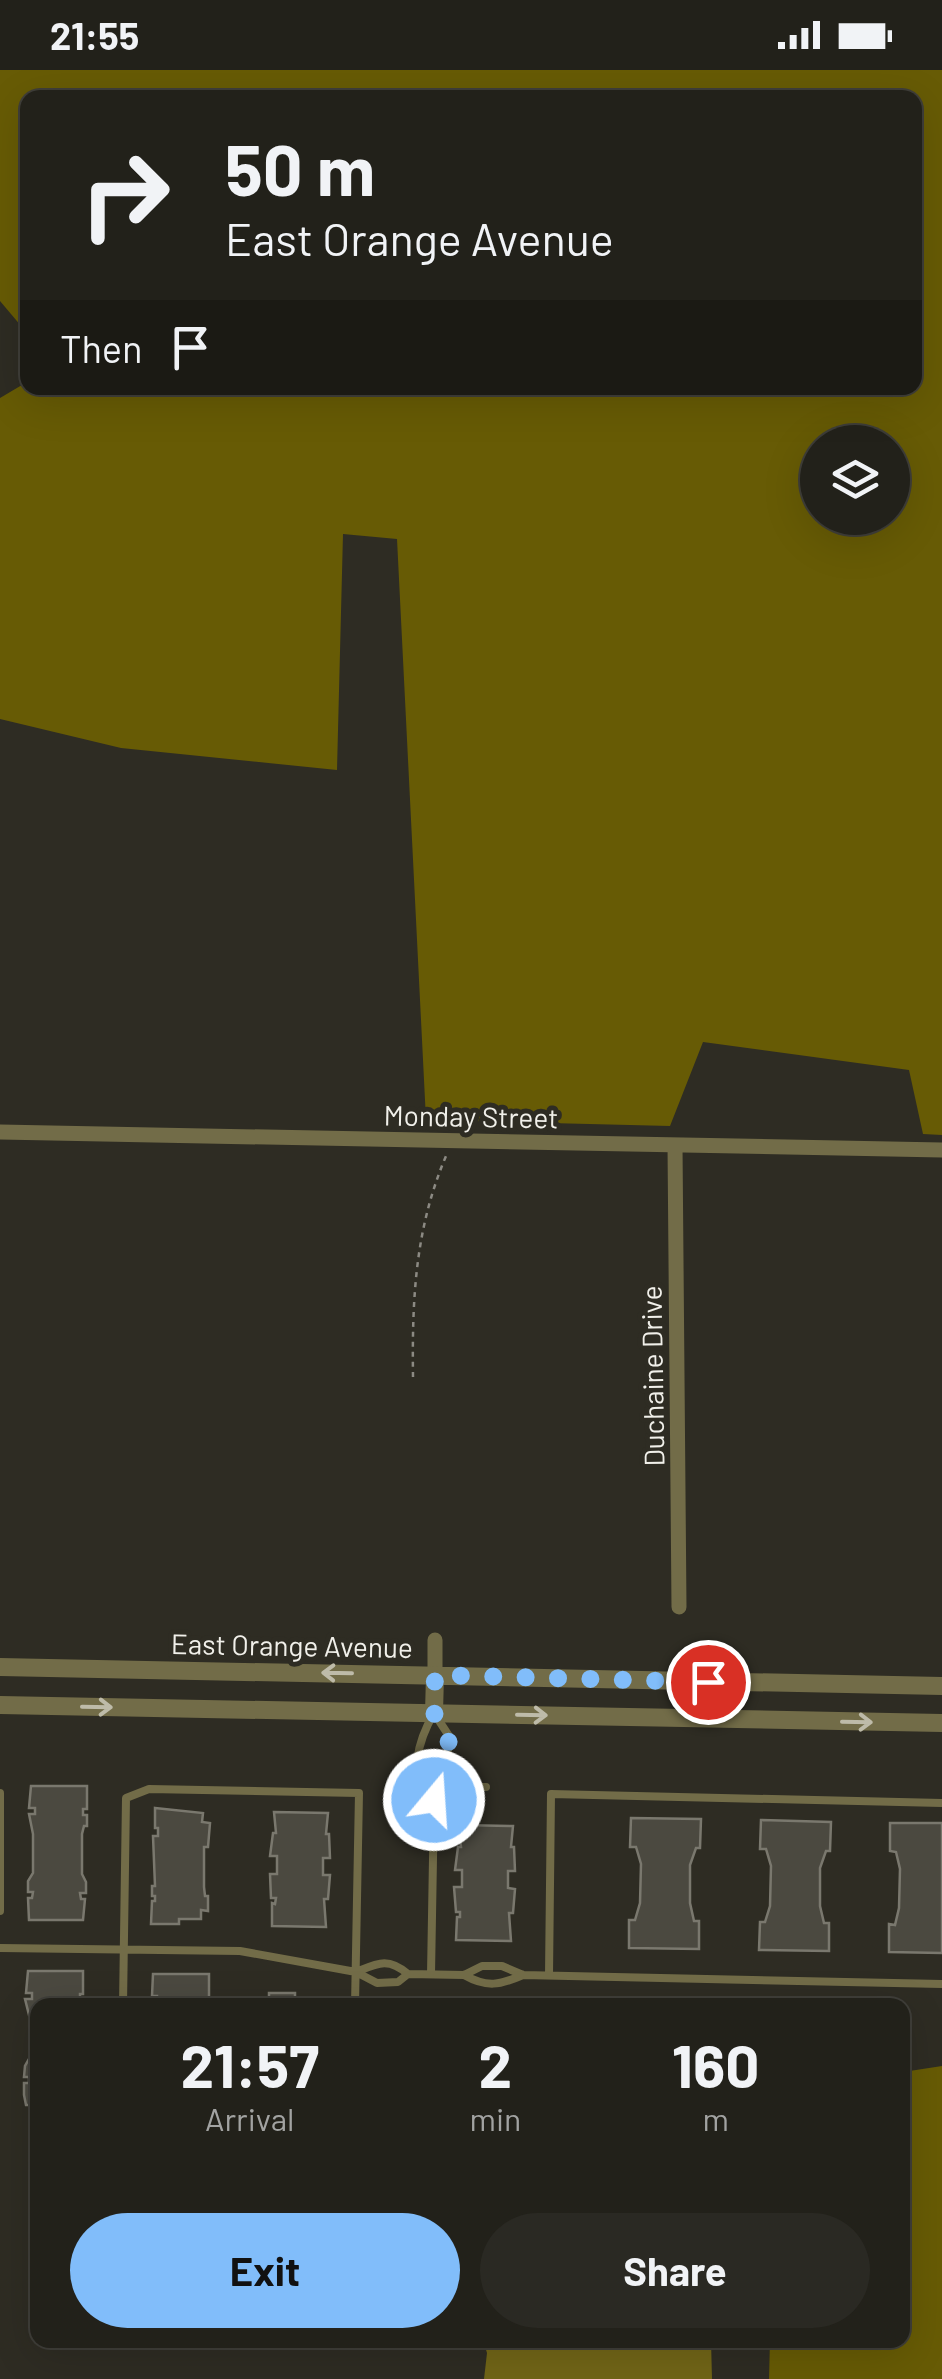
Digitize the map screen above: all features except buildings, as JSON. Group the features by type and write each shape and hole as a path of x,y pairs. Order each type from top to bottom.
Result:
{"street":[{"name":"Monday Street","path":"0,1132 942,1150"},
{"name":"Duchaine Drive","path":"674,1145 680,1607"},
{"path":"434,1713 435,1640"},
{"name":"East Orange Avenue","path":"0,1668 942,1686"},
{"path":"0,1706 942,1723"}],"lane":[{"path":"434,1713 449,1736 447,1786 445,1794 434,1800 424,1793 418,1780 419,1737 434,1713"},
{"path":"447,1786 486,1787"},
{"path":"123,1998 126,1798 148,1789 359,1793 355,1998"},
{"path":"0,1793 0,1911"},
{"path":"549,1976 551,1794 942,1803"},
{"path":"431,1974 434,1800"},
{"path":"0,1948 240,1952 356,1972 377,1982 398,1982 408,1974 464,1974 482,1966 502,1966 523,1975 942,1984"},
{"path":"356,1972 378,1964 396,1964 408,1974"},
{"path":"464,1974 481,1984 494,1985 523,1975"}],"path":[{"path":"414,1377 414,1278 434,1184 452,1141"}],"shaded area":[{"path":"0,70 942,70 942,1135 923,1134 909,1070 703,1042 670,1126 426,1120 397,539 343,534 337,770 121,748 0,719 0,398 20,386 20,395 922,395 922,90 20,90 20,325 0,301"},
{"path":"942,2066 942,2379 769,2379 770,2348 910,2348 910,2071"},
{"path":"485,2348 711,2348 712,2379 484,2379"}],"route":[{"path":"434,1800 445,1794 448,1783 449,1736 434,1713 435,1675 708,1682"}]}
